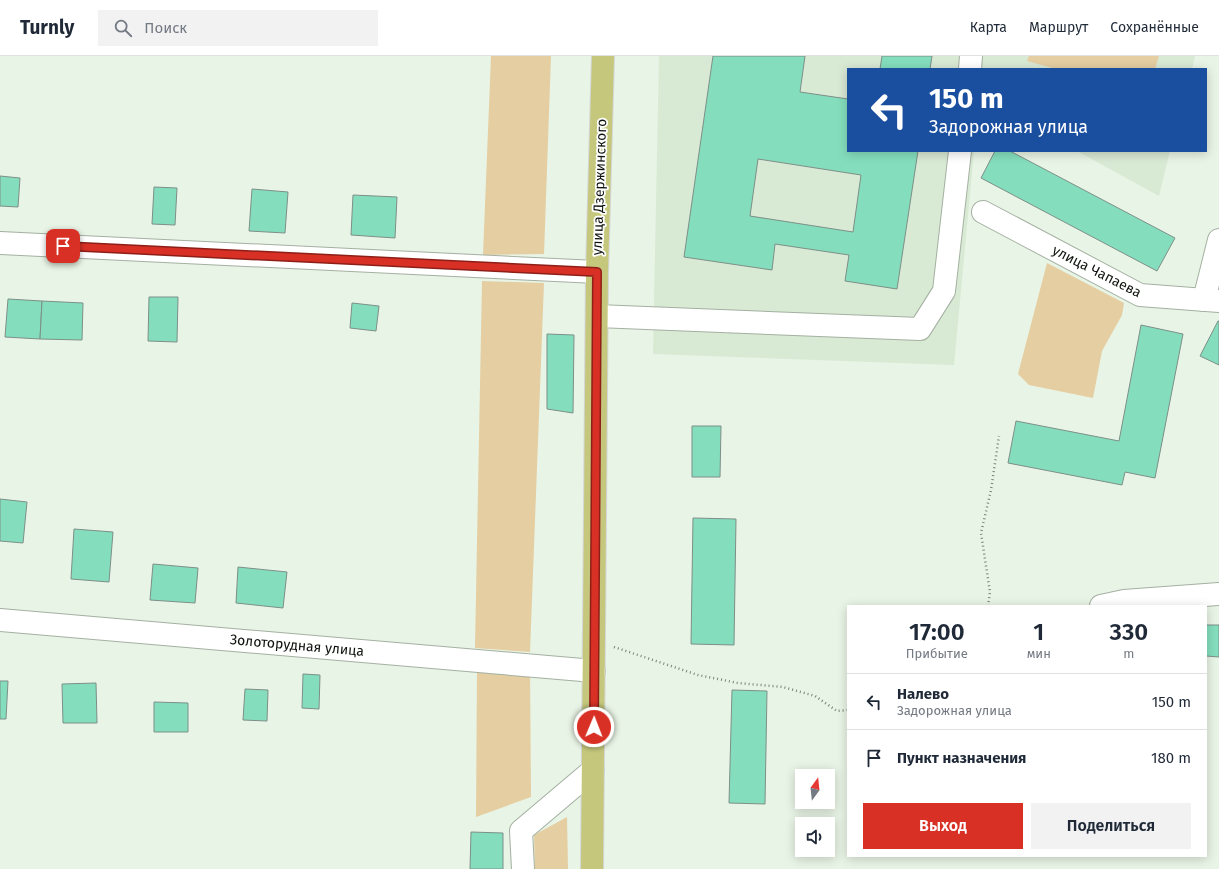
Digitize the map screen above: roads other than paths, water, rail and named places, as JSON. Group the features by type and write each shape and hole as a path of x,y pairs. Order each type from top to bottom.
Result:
{"main road":[{"name":"улица Дзержинского","path":"592,869 596,316 603,56"}],"street":[{"path":"970,68 971,56"},
{"path":"596,316 920,329 944,291 960,152"},
{"name":"улица Чапаева","path":"983,212 1140,295 1211,301"},
{"path":"1211,301 1219,240"},
{"path":"0,243 597,272"},
{"path":"1106,605 1124,601 1219,594"},
{"name":"Золоторудная улица","path":"0,620 594,671"},
{"path":"523,869 521,831 593,770"}]}
